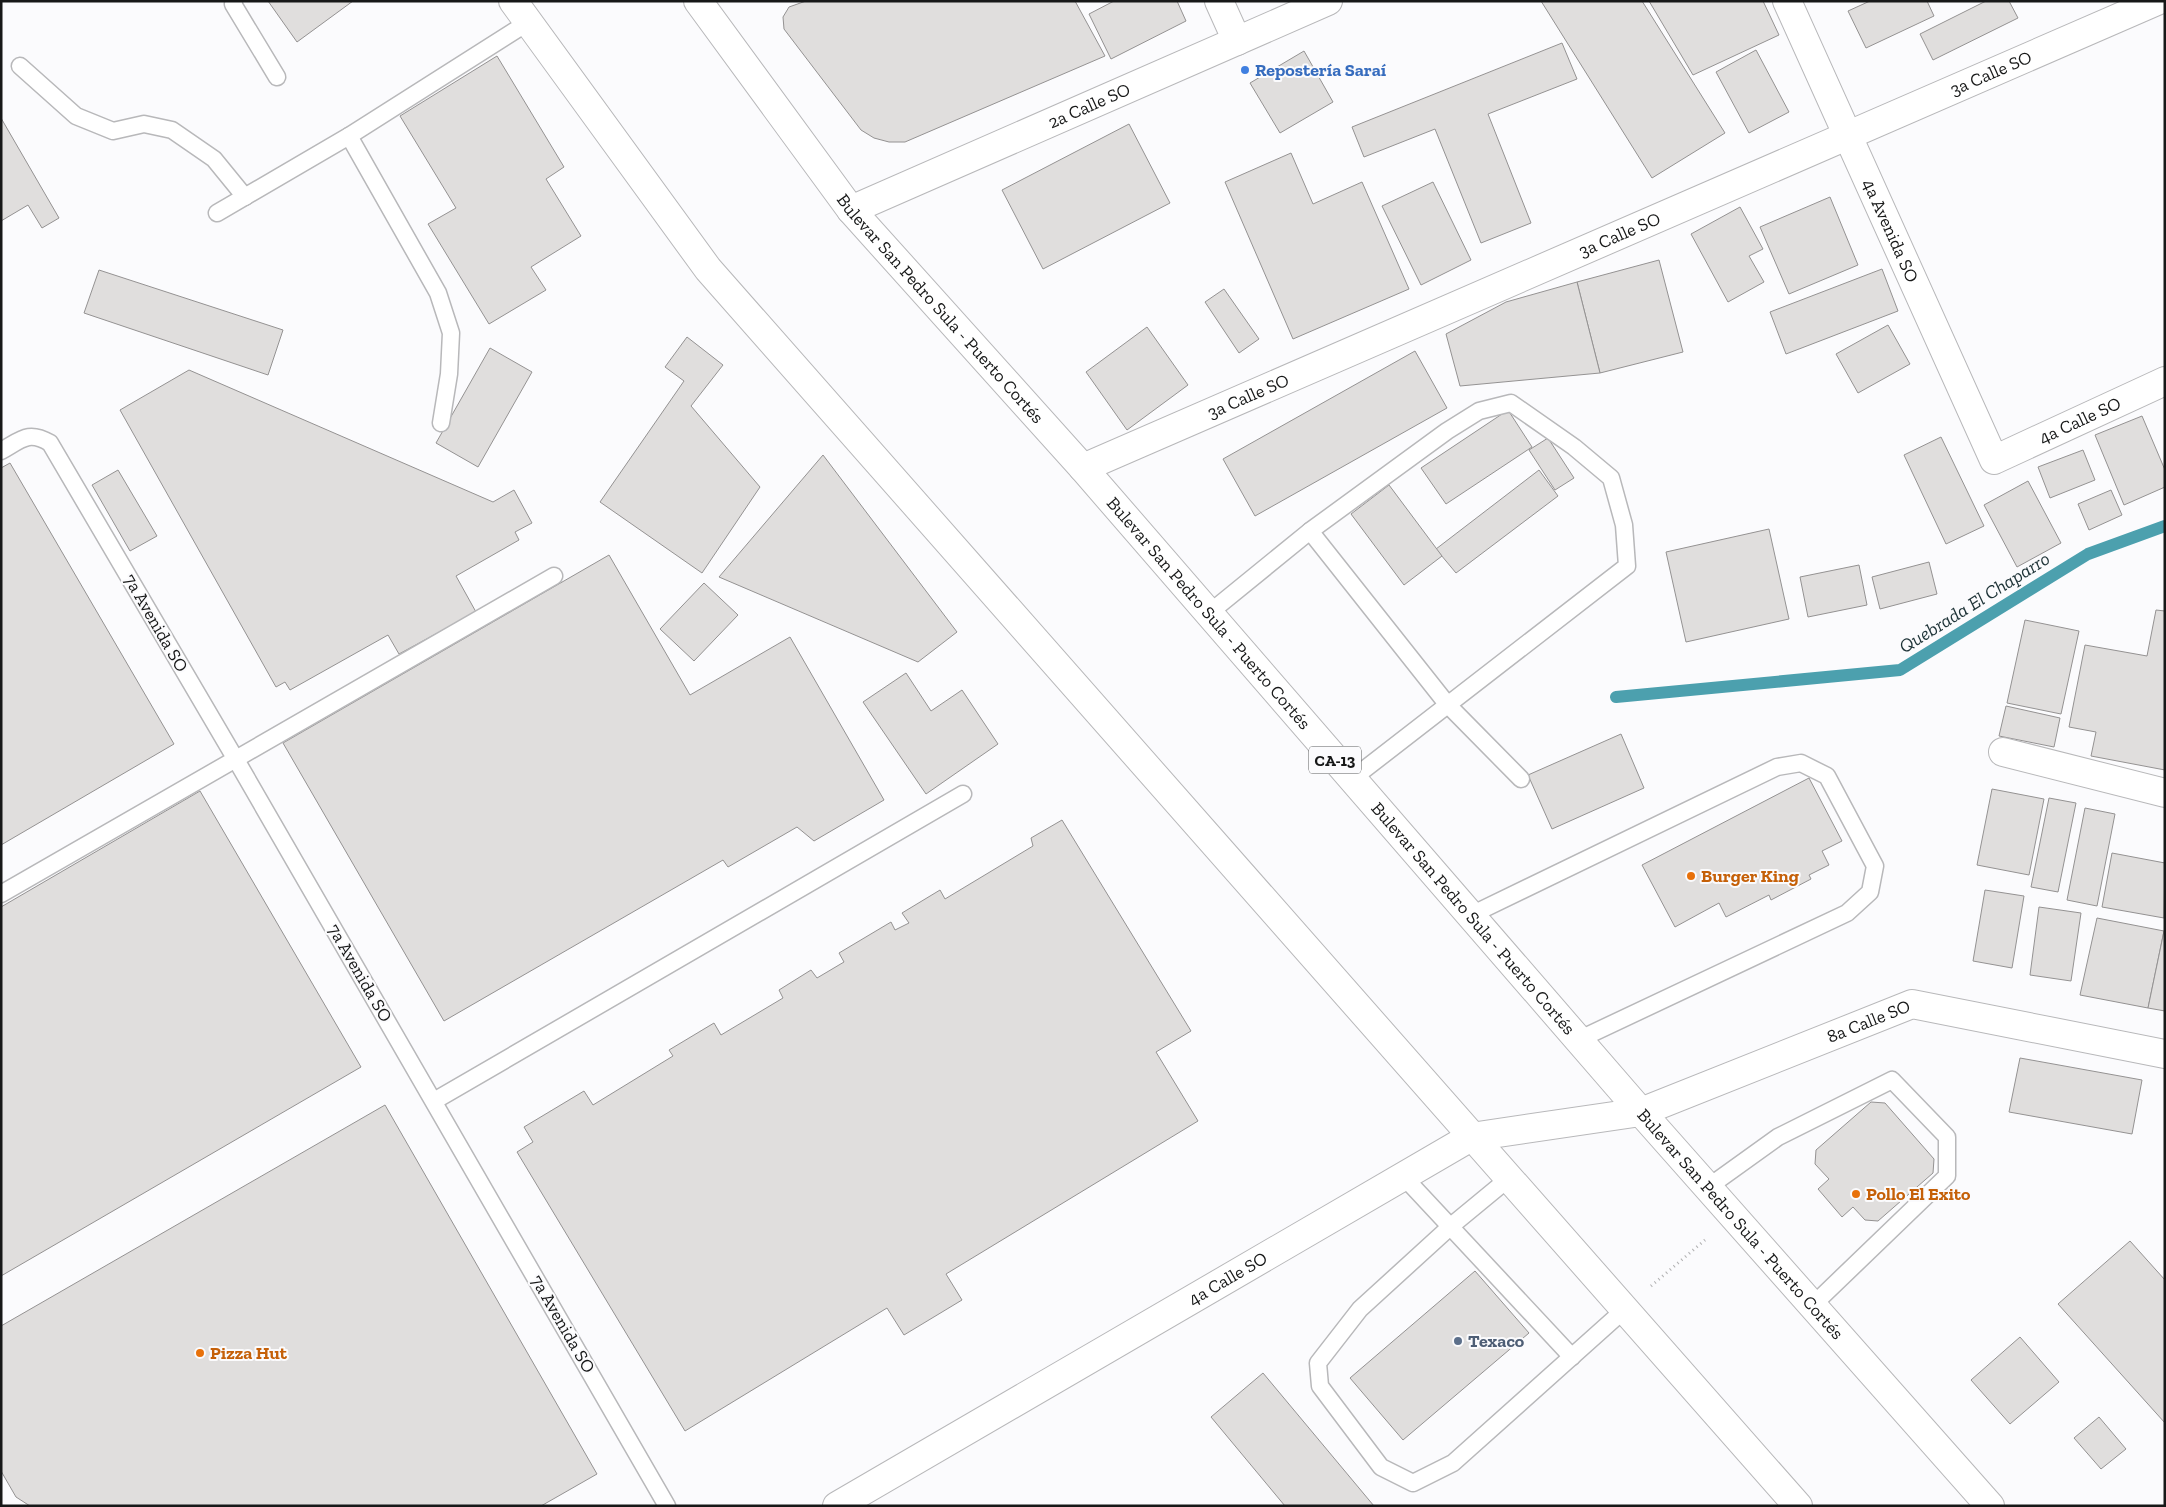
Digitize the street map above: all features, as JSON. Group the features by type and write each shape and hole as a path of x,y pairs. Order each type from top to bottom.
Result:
{"main road":[{"name":"Bulevar San Pedro Sula - Puerto Cortés","path":"698,1 850,210 1083,468 1469,916 1732,1217 1990,1506"},
{"path":"1218,1 1237,41"},
{"name":"2a Calle SO","path":"850,210 1328,1"},
{"name":"4a Avenida SO","path":"1786,1 1994,460"},
{"name":"3a Calle SO","path":"1083,468 2157,1"},
{"path":"520,12 708,269 1798,1506"},
{"name":"4a Calle SO","path":"1994,460 2165,381"},
{"path":"2003,752 2165,793"},
{"name":"8a Calle SO","path":"1641,1112 1912,1004 2165,1054"},
{"name":"4a Calle SO","path":"837,1506 1471,1137 1641,1112"}],"lane":[{"path":"234,1 233,4 278,77"},
{"path":"217,213 349,136 520,12"},
{"path":"20,66 76,116 113,131 144,124 172,130 214,158 245,197"},
{"path":"349,136 438,293 451,333 449,374 442,423"},
{"path":"1208,614 1310,531 1447,431 1479,411 1511,403 1574,447 1611,478 1624,525 1627,566 1447,704 1352,780"},
{"name":"7a Avenida SO","path":"1,451 29,435 40,437 50,442 434,1101 667,1506"},
{"path":"1310,531 1447,704 1521,779"},
{"path":"1,894 554,576"},
{"path":"1469,916 1777,767 1801,763 1827,776 1875,866 1870,892 1847,913 1578,1040"},
{"path":"434,1101 963,794"},
{"path":"1707,1188 1778,1137 1892,1080 1947,1137 1947,1176 1812,1306"},
{"path":"1404,1177 1572,1357"},
{"path":"1508,1179 1451,1226 1360,1309 1318,1363 1320,1386 1382,1467 1414,1483 1453,1463 1624,1310"}],"path":[{"path":"1624,1310 1732,1217"}],"building":[{"path":"268,1 353,1 297,42"},
{"path":"806,1 1075,1 1105,56 905,142 889,142 874,138 861,130 784,29 783,17 789,7"},
{"path":"1114,1 1177,1 1186,21 1111,59 1089,14"},
{"path":"1541,1 1642,1 1725,133 1652,178"},
{"path":"1649,1 1763,1 1779,35 1693,75"},
{"path":"1870,1 1927,1 1934,16 1866,48 1848,11"},
{"path":"1986,1 2009,1 2018,18 1933,60 1920,34"},
{"path":"1562,43 1577,79 1488,114 1531,223 1481,243 1435,129 1364,157 1352,127"},
{"path":"1756,50 1789,112 1749,133 1716,72"},
{"path":"1304,51 1333,102 1280,133 1250,83"},
{"path":"497,56 564,167 546,179 581,236 531,267 546,290 489,324 428,224 456,208 400,116"},
{"path":"1,118 59,218 42,228 28,205 1,221"},
{"path":"1129,124 1170,203 1043,269 1002,190"},
{"path":"1291,153 1313,204 1362,182 1409,289 1293,339 1225,182"},
{"path":"1433,182 1471,260 1421,285 1382,206"},
{"path":"1830,197 1858,265 1789,294 1760,227"},
{"path":"1740,207 1763,249 1749,256 1764,282 1728,302 1691,234"},
{"path":"1659,260 1683,352 1600,373 1577,282"},
{"path":"1882,269 1898,311 1786,354 1770,312"},
{"path":"99,270 283,330 268,375 84,313"},
{"path":"1577,282 1600,373 1460,386 1446,334 1506,302"},
{"path":"1224,289 1259,339 1239,353 1205,302"},
{"path":"1888,325 1910,364 1858,393 1836,354"},
{"path":"1147,327 1188,385 1127,430 1086,372"},
{"path":"687,337 723,365 691,406 760,487 702,573 600,502 684,381 665,367"},
{"path":"490,348 532,372 478,467 436,443"},
{"path":"1415,351 1447,408 1255,516 1223,459"},
{"path":"189,370 493,502 514,490 532,523 515,532 519,540 456,576 476,612 399,654 388,635 290,690 285,682 276,687 120,410"},
{"path":"1508,410 1532,447 1446,504 1421,468"},
{"path":"2142,416 2165,470 2165,487 2124,505 2095,435"},
{"path":"1941,437 1984,526 1946,544 1904,455"},
{"path":"1548,438 1574,478 1555,490 1529,450"},
{"path":"2083,450 2095,480 2050,498 2038,467"},
{"path":"823,455 957,632 918,662 719,577"},
{"path":"10,463 174,744 1,845 1,468"},
{"path":"118,470 157,536 130,551 92,485"},
{"path":"1539,470 1558,496 1456,573 1436,549"},
{"path":"2028,481 2061,543 2017,567 1984,505"},
{"path":"1389,485 1442,556 1404,585 1351,514"},
{"path":"2111,490 2122,515 2089,530 2078,504"},
{"path":"1769,529 1789,619 1686,642 1666,552"},
{"path":"609,555 690,695 790,637 884,800 814,841 797,827 728,867 723,860 444,1021 283,743"},
{"path":"1929,562 1937,594 1880,609 1872,577"},
{"path":"1859,565 1867,605 1808,617 1800,577"},
{"path":"704,583 738,615 694,661 660,629"},
{"path":"2156,610 2165,611 2165,770 2091,756 2096,732 2069,727 2085,645 2147,656"},
{"path":"2025,620 2079,631 2061,714 2007,703"},
{"path":"906,673 931,711 962,690 998,744 926,794 863,702"},
{"path":"2006,706 2060,718 2054,747 1999,736"},
{"path":"1621,734 1644,788 1552,829 1528,775"},
{"path":"1809,778 1842,841 1822,851 1829,865 1809,875 1811,879 1771,900 1769,895 1726,917 1719,903 1675,927 1642,865"},
{"path":"1992,789 2044,799 2029,875 1977,865"},
{"path":"200,791 361,1067 1,1276 1,907"},
{"path":"2049,798 2076,803 2058,892 2031,887"},
{"path":"2085,808 2115,814 2097,906 2067,900"},
{"path":"1062,820 1191,1031 1156,1052 1198,1121 946,1274 962,1300 904,1335 887,1308 685,1431 517,1152 533,1142 524,1127 584,1091 593,1105 673,1056 669,1050 714,1023 721,1035 783,998 779,990 811,970 817,978 844,962 839,953 891,922 895,930 909,923 902,913 940,890 945,899 1033,846 1031,838"},
{"path":"2112,853 2165,863 2164,918 2102,907"},
{"path":"1985,890 2024,896 2012,968 1973,961"},
{"path":"2039,907 2081,913 2071,981 2030,975"},
{"path":"2097,918 2164,931 2148,1008 2080,995"},
{"path":"2165,931 2165,1011 2148,1008"},
{"path":"2020,1058 2142,1080 2132,1134 2009,1112"},
{"path":"1871,1102 1885,1103 1934,1159 1933,1173 1878,1221 1865,1220 1853,1207 1842,1217 1818,1189 1829,1179 1815,1164 1816,1150"},
{"path":"385,1105 597,1474 541,1506 30,1506 16,1497 1,1471 1,1326"},
{"path":"2130,1241 2165,1280 2165,1423 2058,1304"},
{"path":"1475,1271 1529,1333 1403,1440 1350,1378"},
{"path":"2020,1337 2059,1382 2010,1424 1971,1380"},
{"path":"1263,1373 1374,1506 1285,1506 1211,1417"},
{"path":"2099,1417 2126,1449 2101,1469 2074,1438"}],"waterway":[{"name":"Quebrada El Chaparro","path":"1616,697 1900,670 2088,554 2165,526"}],"place":[{"name":"Repostería Saraí","path":"1245,70"},
{"name":"Burger King","path":"1691,876"},
{"name":"Pollo El Exito","path":"1856,1194"},
{"name":"Texaco","path":"1458,1341"},
{"name":"Pizza Hut","path":"200,1353"}]}
